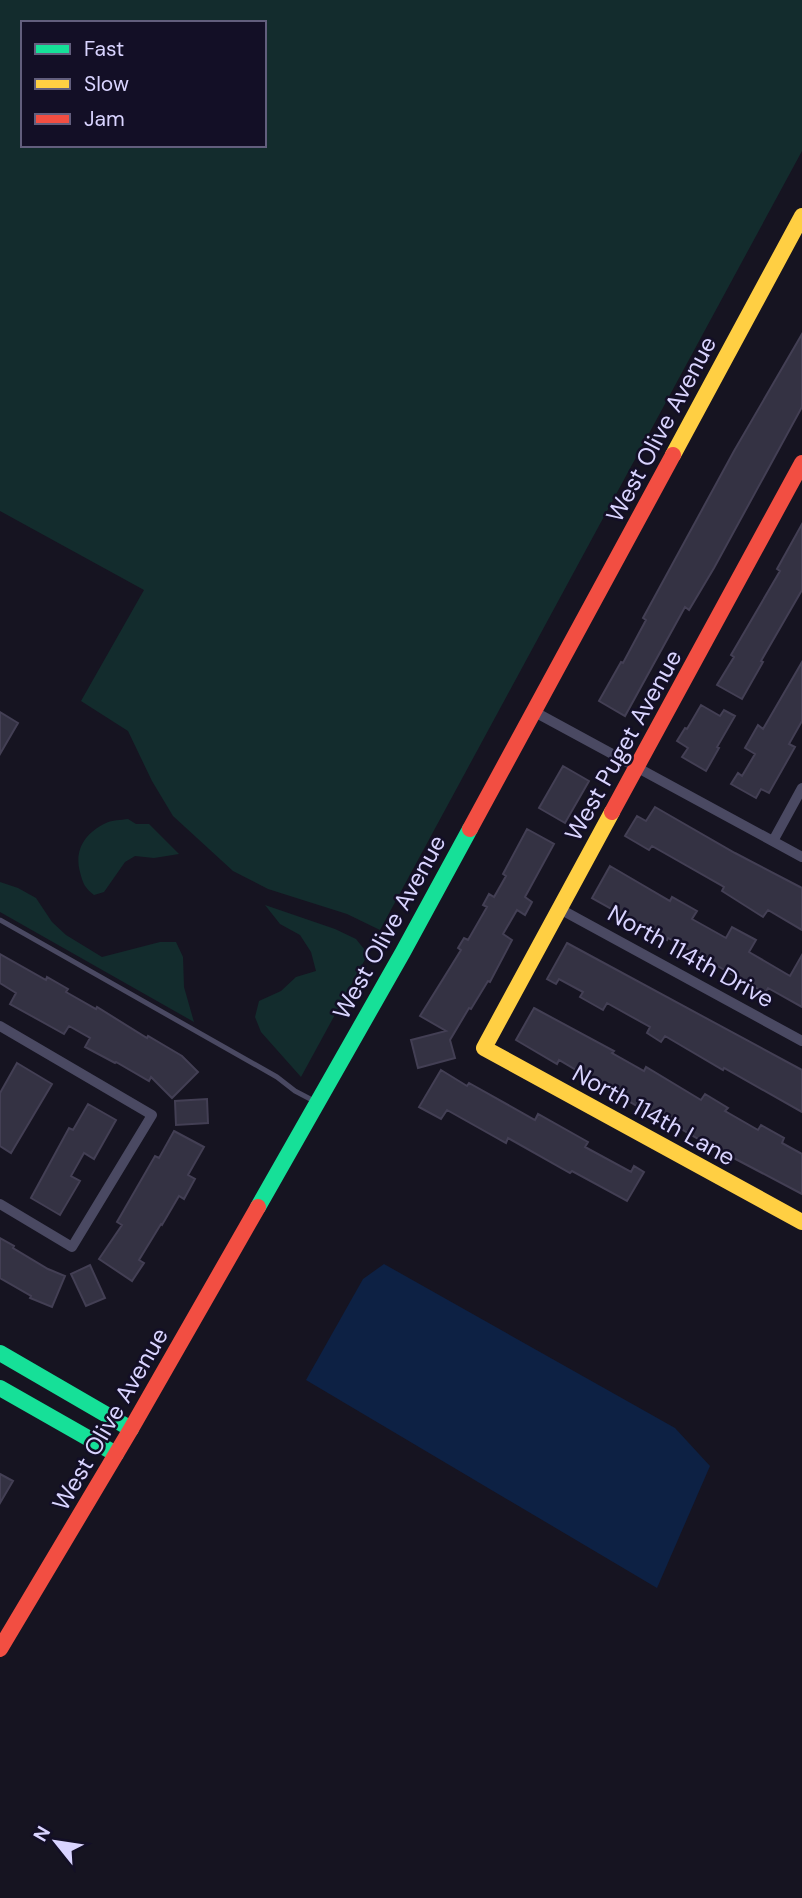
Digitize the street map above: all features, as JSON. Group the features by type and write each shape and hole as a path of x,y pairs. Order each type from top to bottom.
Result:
{"main road":[{"name":"West Olive Avenue","path":"0,1649 131,1430 318,1103 802,216"},
{"name":"West Puget Avenue","path":"484,1048 802,463"},
{"name":"North 114th Lane","path":"484,1048 802,1222"},
{"path":"0,1353 131,1430"},
{"path":"0,1388 116,1454"}],"street":[{"path":"533,711 802,857"},
{"path":"773,841 802,788"},
{"name":"North 114th Drive","path":"560,909 802,1041"},
{"path":"0,1041 3,1028 152,1115 72,1247 0,1204"}],"lane":[{"path":"0,920 318,1103"}],"green space":[{"path":"0,0 802,0 802,151 380,930 347,914 268,889 233,871 173,816 152,781 128,731 81,701 144,590 0,511"},
{"path":"128,819 136,824 149,824 179,854 154,858 135,856 125,862 104,892 94,895 88,890 80,872 80,849 87,837 99,827"},
{"path":"0,882 36,898 52,922 66,935 102,957 160,942 176,942 183,957 184,987 194,1022 0,912"},
{"path":"265,905 335,929 356,939 368,954 301,1077 261,1032 255,1017 259,1001 281,991 296,977 316,971 311,952 300,935 280,924"}],"water":[{"path":"384,1264 675,1428 710,1466 657,1588 306,1380 363,1279"}],"building":[{"path":"802,334 802,407 714,568 689,610 685,607 625,716 599,701 621,662 623,663 646,620 643,618 734,451"},
{"path":"802,524 802,590 742,699 717,685 734,657 731,655 780,571 777,569"},
{"path":"802,662 802,721 789,744 795,747 769,793 761,789 756,798 731,784 738,773 742,776 755,754 745,748 758,725 763,729"},
{"path":"701,705 720,716 724,710 735,716 706,771 682,757 688,748 677,741"},
{"path":"0,712 18,723 0,754"},
{"path":"563,766 589,781 565,823 539,808"},
{"path":"655,807 802,888 802,930 768,910 763,917 722,891 724,887 652,846 649,850 625,836 637,816 646,821"},
{"path":"527,829 554,844 525,897 532,902 525,915 517,910 503,934 512,940 490,982 488,981 471,1009 469,1008 450,1040 455,1058 418,1068 411,1040 446,1031 420,1016 461,950 458,948 464,938 468,940 487,907 483,905 489,894 494,897"},
{"path":"610,866 670,901 672,897 697,911 692,919 726,938 732,927 756,940 749,952 790,976 802,955 802,1007 768,988 765,993 592,898"},
{"path":"567,943 802,1070 802,1112 665,1036 661,1042 647,1033 650,1027 607,1003 603,1010 580,997 583,992 559,979 556,984 547,979"},
{"path":"0,954 46,980 47,977 68,989 66,992 182,1056 198,1072 172,1098 151,1077 149,1081 85,1047 90,1038 69,1026 64,1034 10,1004 16,993 0,983"},
{"path":"534,1008 614,1051 612,1053 644,1071 646,1067 701,1100 705,1094 728,1108 725,1111 758,1130 761,1125 784,1138 782,1143 802,1154 802,1194 643,1107 642,1109 559,1060 557,1064 516,1040"},
{"path":"17,1063 52,1084 11,1153 0,1146 0,1093"},
{"path":"441,1070 535,1120 538,1114 588,1142 585,1147 631,1172 634,1166 644,1172 627,1201 508,1138 506,1143 447,1110 441,1119 419,1107"},
{"path":"207,1099 208,1123 176,1125 175,1101"},
{"path":"88,1104 116,1120 94,1159 84,1153 71,1176 80,1181 60,1215 31,1198 69,1128 73,1130"},
{"path":"174,1131 204,1147 188,1175 195,1179 184,1199 179,1196 161,1224 139,1260 144,1263 132,1281 99,1259 122,1225 117,1222 155,1156 159,1158"},
{"path":"0,1238 48,1269 65,1276 52,1307 30,1298 31,1296 0,1278"},
{"path":"90,1265 105,1298 86,1306 71,1274"},
{"path":"0,1474 13,1481 0,1503"}],"traffic: fast":[{"path":"258,1207 470,829"},
{"path":"0,1353 131,1429"},
{"path":"0,1388 116,1454"}],"traffic: slow":[{"path":"673,455 802,216"},
{"path":"612,812 484,1048 802,1222"}],"traffic: jam":[{"path":"470,829 673,455"},
{"path":"612,812 802,463"},
{"path":"0,1649 131,1429 258,1207"}]}
